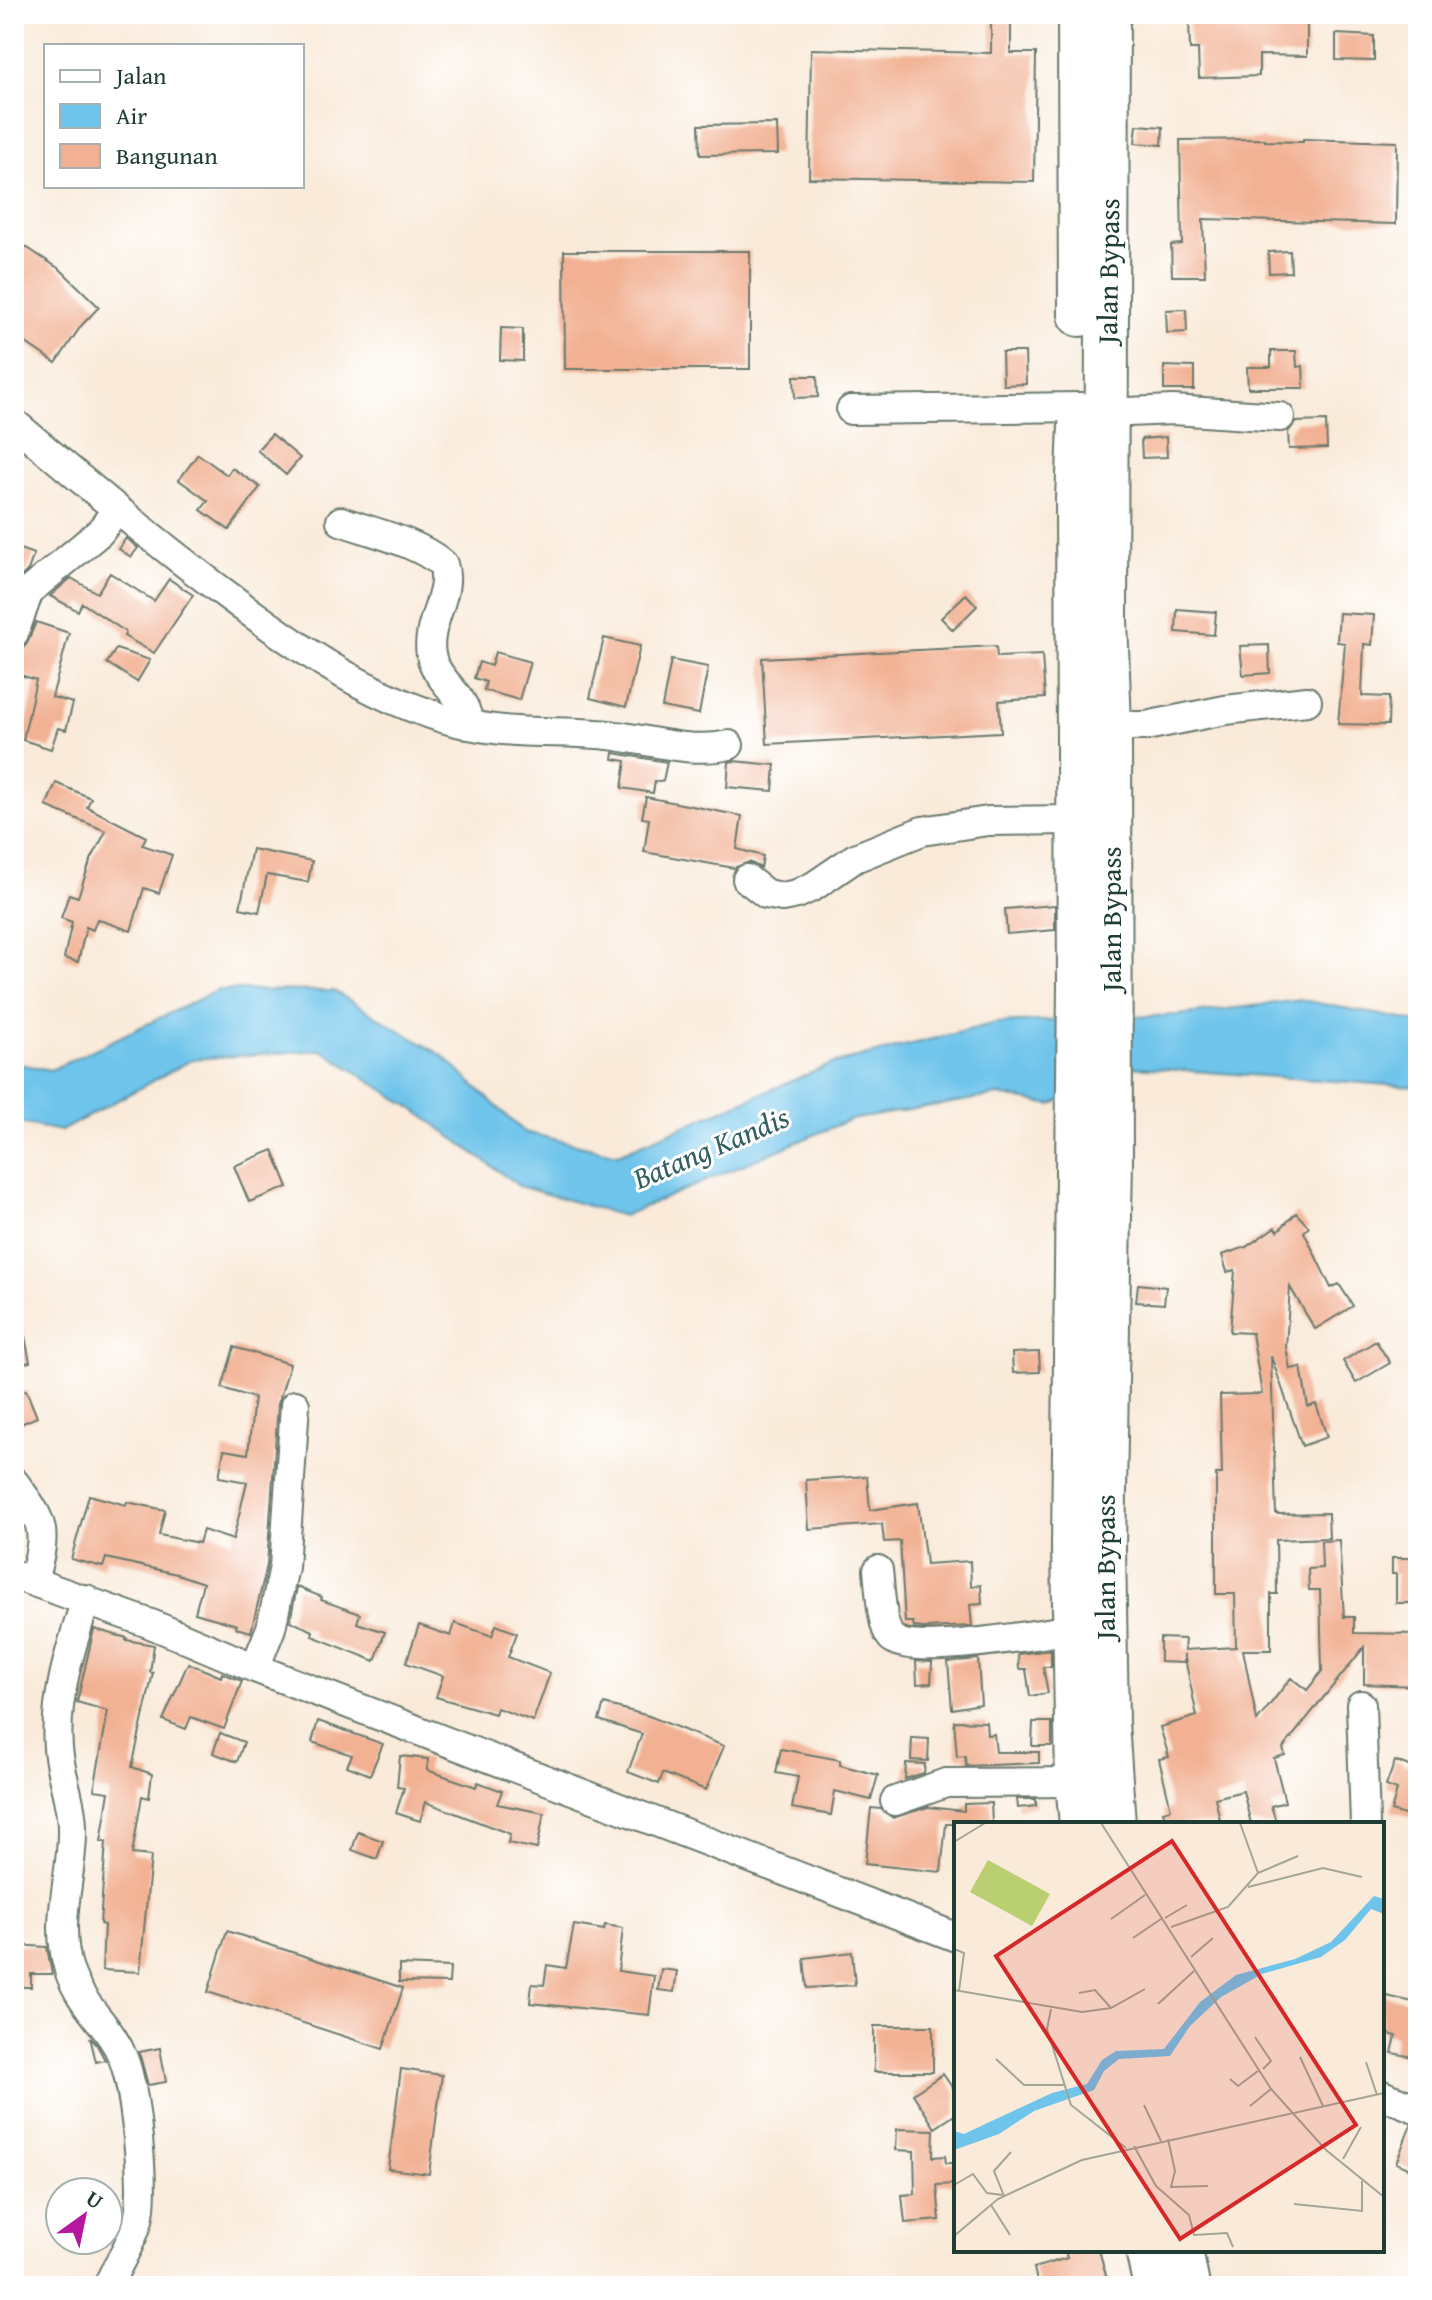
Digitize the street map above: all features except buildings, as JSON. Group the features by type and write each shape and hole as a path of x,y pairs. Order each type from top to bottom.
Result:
{"highway":[{"name":"Jalan Bypass","path":"1079,14 1110,726 1095,988 1089,1546 1114,1822"},
{"name":"Jalan Bypass","path":"1095,988 1078,820 1077,499 1094,410 1110,197 1108,14"},
{"name":"Jalan Bypass","path":"1081,1822 1074,1629 1089,1546"},
{"path":"1147,2252 1155,2286"},
{"path":"1181,2252 1188,2286"}],"street":[{"path":"851,410 1173,410 1280,417"},
{"path":"14,423 195,574 288,641 404,704 468,725 518,733 599,734 660,744 716,748 729,745"},
{"path":"14,633 29,591 100,532 117,509"},
{"path":"341,521 409,545 432,555 443,564 446,583 433,623 431,654 442,680 468,713 468,725"},
{"path":"1110,726 1146,726 1225,710 1307,701"},
{"path":"747,879 766,894 782,897 814,886 855,858 922,831 988,821 1078,820"},
{"path":"255,1668 271,1628 284,1567 295,1405"},
{"path":"14,1482 34,1509 43,1531 43,1543 23,1578 86,1599 255,1668 954,1936"},
{"path":"878,1570 886,1629 891,1638 902,1644 939,1646 1074,1629"},
{"path":"86,1599 66,1664 58,1715 58,1749 73,1831 62,1909 69,1969 84,2004 114,2040 124,2060 131,2091 143,2192 130,2243 108,2286"},
{"path":"1361,1705 1365,1822"},
{"path":"895,1801 946,1783 1077,1782"},
{"path":"1384,2096 1418,2109"}],"water":[{"name":"Batang Kandis","path":"218,990 334,991 443,1056 524,1132 618,1154 832,1064 996,1023 1178,1015 1302,1000 1418,1022 1418,1087 1135,1067 1051,1105 999,1095 849,1120 623,1216 519,1186 415,1110 322,1050 193,1059 61,1131 14,1122 14,1063 51,1070"}]}
